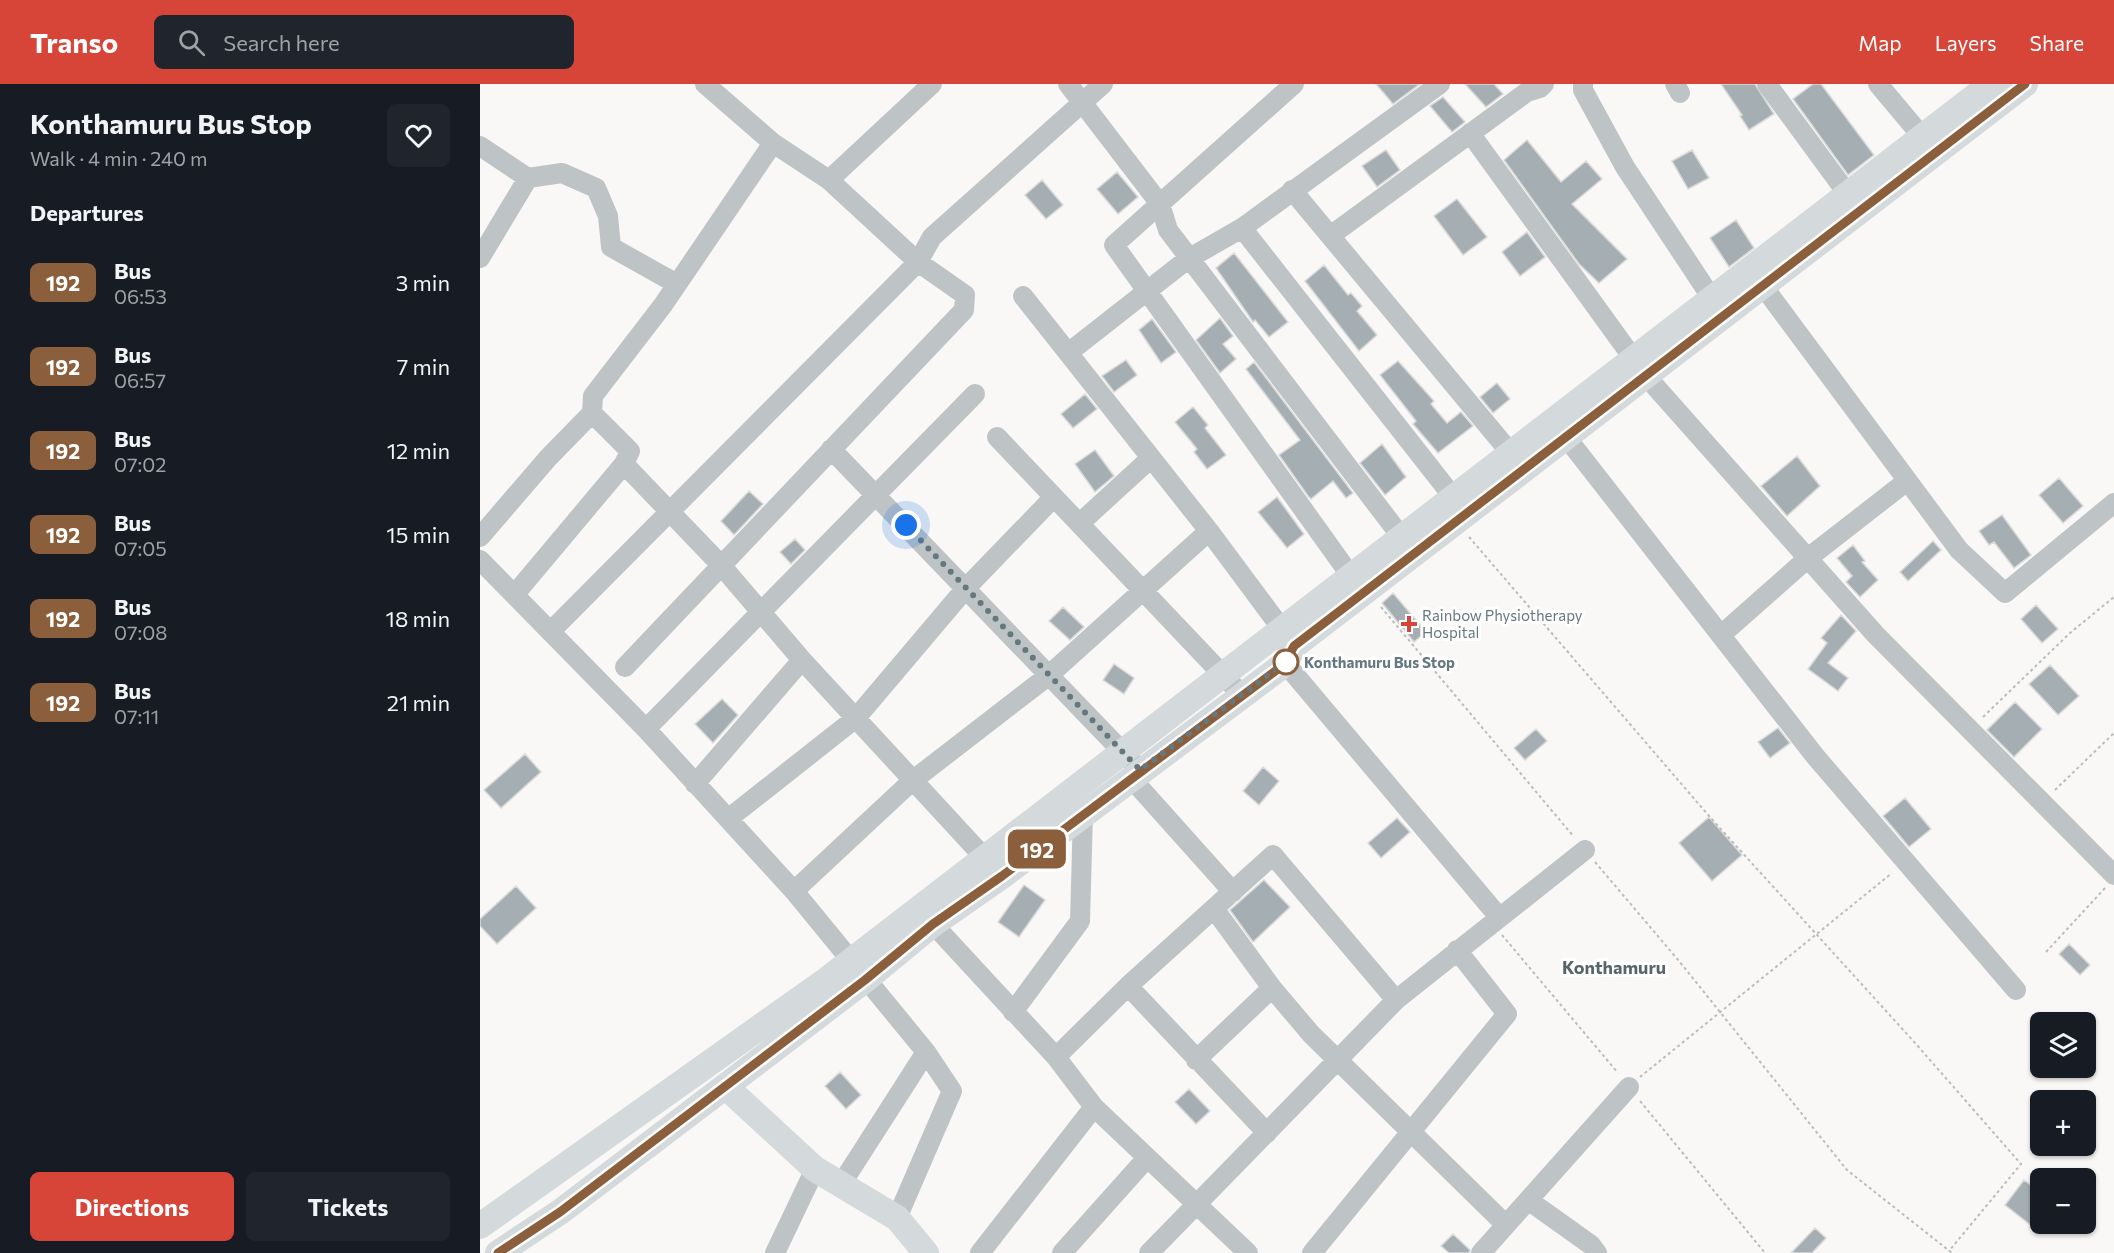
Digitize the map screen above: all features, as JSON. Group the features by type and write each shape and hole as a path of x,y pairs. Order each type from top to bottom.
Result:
{"main road":[{"path":"1929,145 1991,84"},
{"path":"498,1253 560,1212 726,1087 984,858 1222,675 1287,646 1365,592 1408,545 1458,511 1517,461 1929,145 2025,84"},
{"path":"1718,307 1763,286 1854,202"},
{"path":"1517,461 1566,436 1640,367"},
{"path":"480,1226 857,971 933,924 1002,876 1242,695 1287,646"},
{"path":"726,1087 816,1169 897,1218 926,1253"}],"street":[{"path":"625,667 720,564 964,310 965,295 918,262 829,180 773,143 705,84"},
{"path":"829,180 932,84"},
{"path":"1068,84 1084,101 1160,204 1168,230 1408,545"},
{"path":"552,630 918,262 932,237 1103,84"},
{"path":"1294,84 1114,244 1365,592"},
{"path":"1068,353 1190,258 1242,228 1440,84"},
{"path":"1330,236 1527,92 1540,88 1544,84"},
{"path":"1583,84 1583,90 1625,167 1718,307"},
{"path":"1767,84 1854,202"},
{"path":"1878,84 1929,145"},
{"path":"1470,133 1640,367 1875,634 2042,802 2110,881"},
{"path":"480,537 548,458 592,413 593,396 677,284 773,143"},
{"path":"480,146 528,178 562,173 596,188 608,216 611,247 677,284"},
{"path":"480,258 528,178"},
{"path":"1293,190 1517,461"},
{"path":"1242,228 1458,511"},
{"path":"1763,286 1959,550 2005,593 2114,503"},
{"path":"1023,296 1209,531 1287,646 1495,920"},
{"path":"646,729 975,394"},
{"path":"515,594 624,464 630,451 592,413"},
{"path":"1566,436 1815,756 2016,990"},
{"path":"997,437 1242,695"},
{"path":"831,449 1122,752 1135,774 1233,892"},
{"path":"1080,523 1152,458"},
{"path":"624,464 668,513 720,564 802,660 1002,876"},
{"path":"1720,635 1808,558 1907,481"},
{"path":"728,819 856,718 966,588 1054,497"},
{"path":"794,891 912,781 1048,676 1209,531"},
{"path":"484,570 515,594 552,630 794,891 857,971 926,1052 952,1090 897,1218"},
{"path":"695,784 802,660"},
{"path":"1013,1012 1080,921 1083,813"},
{"path":"1149,1253 1396,1000 1585,850"},
{"path":"1056,1057 1128,986 1274,855 1396,1000"},
{"path":"1215,909 1272,988 1337,1060 1506,1226"},
{"path":"933,924 1056,1057 1094,1107 1146,1159 1248,1253"},
{"path":"1312,1253 1507,1014 1457,950"},
{"path":"1128,986 1267,1133"},
{"path":"1196,1060 1272,988"},
{"path":"842,1183 926,1052"},
{"path":"1481,1253 1629,1087"},
{"path":"980,1253 1094,1107"},
{"path":"1062,1253 1146,1159"},
{"path":"775,1253 816,1169"},
{"path":"1528,1200 1591,1245 1597,1253"}],"path":[{"path":"1365,592 1720,1012 1846,1170 1950,1252 2020,1164 1709,816 1458,511"},
{"path":"1970,729 2070,633 2114,597"},
{"path":"2042,802 2114,733"},
{"path":"1629,1087 1906,862"},
{"path":"2046,952 2110,881"},
{"path":"1495,920 1765,1253"}],"building":[{"path":"1376,84 1420,84 1393,104"},
{"path":"1465,84 1494,84 1503,94 1486,107"},
{"path":"1721,84 1755,84 1774,114 1749,130 1740,116 1742,115"},
{"path":"1813,84 1821,84 1874,155 1848,175 1793,99"},
{"path":"1443,97 1465,122 1452,132 1430,106"},
{"path":"1527,140 1561,182 1586,161 1602,179 1572,204 1627,259 1599,283 1579,264 1504,160"},
{"path":"1386,150 1400,170 1377,187 1362,166"},
{"path":"1692,150 1709,178 1688,189 1672,161"},
{"path":"1117,172 1138,197 1118,214 1097,189"},
{"path":"1042,180 1063,205 1046,219 1025,195"},
{"path":"1457,199 1487,237 1463,255 1434,216"},
{"path":"1736,220 1754,248 1729,267 1710,238"},
{"path":"1527,232 1545,257 1520,276 1502,252"},
{"path":"1234,253 1288,322 1269,337 1255,320 1253,322 1216,268"},
{"path":"1324,265 1348,295 1351,293 1362,306 1357,311 1377,335 1359,351 1305,281"},
{"path":"1220,318 1233,336 1223,344 1236,359 1220,373 1196,340"},
{"path":"1152,319 1176,352 1161,363 1139,330"},
{"path":"1126,360 1137,375 1114,392 1102,376"},
{"path":"1398,361 1434,401 1431,404 1447,423 1461,412 1473,426 1438,453 1413,424 1416,421 1380,375"},
{"path":"1254,362 1353,493 1346,498 1333,481 1311,499 1308,496 1279,455 1300,440 1246,369"},
{"path":"1497,383 1510,399 1493,413 1480,397"},
{"path":"1085,394 1097,409 1073,428 1061,414"},
{"path":"1193,407 1208,425 1205,428 1226,455 1207,469 1194,452 1197,449 1175,422"},
{"path":"1382,444 1406,477 1385,495 1360,463"},
{"path":"1095,450 1114,476 1095,492 1075,464"},
{"path":"1797,456 1820,486 1787,516 1761,486"},
{"path":"2059,478 2083,506 2063,523 2039,495"},
{"path":"749,491 763,504 734,535 721,521"},
{"path":"1277,497 1304,534 1287,548 1258,512"},
{"path":"2002,515 2031,555 2014,568 1994,542 1989,545 1979,531"},
{"path":"795,539 805,550 791,564 780,552"},
{"path":"1933,541 1941,550 1908,581 1900,572"},
{"path":"1853,545 1865,561 1862,562 1878,580 1860,597 1846,582 1852,576 1837,558"},
{"path":"1393,593 1426,632 1414,642 1382,603"},
{"path":"2036,605 2058,629 2042,643 2021,619"},
{"path":"1063,607 1084,627 1070,640 1049,621"},
{"path":"1841,615 1856,631 1828,663 1848,678 1838,691 1808,669 1827,643 1821,638"},
{"path":"1114,664 1134,678 1124,694 1103,680"},
{"path":"2050,665 2079,696 2058,715 2029,684"},
{"path":"722,699 738,715 713,743 695,724"},
{"path":"2015,702 2042,729 2014,757 1987,730"},
{"path":"1778,728 1790,743 1770,758 1758,742"},
{"path":"1536,729 1547,741 1525,760 1514,748"},
{"path":"525,754 541,772 501,808 484,790"},
{"path":"1263,767 1279,781 1259,805 1243,791"},
{"path":"1905,798 1931,829 1909,847 1883,816"},
{"path":"1709,817 1742,855 1712,881 1679,843"},
{"path":"1397,818 1410,832 1381,858 1368,843"},
{"path":"1264,880 1290,907 1253,942 1230,910"},
{"path":"1024,885 1045,900 1019,937 998,922"},
{"path":"516,886 536,908 497,944 480,926 480,919"},
{"path":"2069,944 2090,965 2080,975 2059,954"},
{"path":"840,1072 861,1095 846,1109 825,1086"},
{"path":"1189,1089 1210,1111 1196,1124 1175,1102"},
{"path":"2024,1180 2030,1184 2030,1225 2005,1205"},
{"path":"1815,1228 1826,1238 1812,1253 1791,1253"},
{"path":"1453,1234 1470,1250 1469,1253 1449,1253 1441,1246"}],"bus line":[{"name":"192","path":"498,1253 560,1212 865,980 933,924 1002,876 1140,770 1278,669 1285,663 1294,646 2025,84"}],"place":[{"name":"Rainbow Physiotherapy Hospital","path":"1409,624"},
{"name":"Konthamuru Bus Stop","path":"1286,662"}],"district":[{"name":"Konthamuru","path":"1614,967"}],"route":[{"path":"906,525 1140,770 1286,662"}]}
